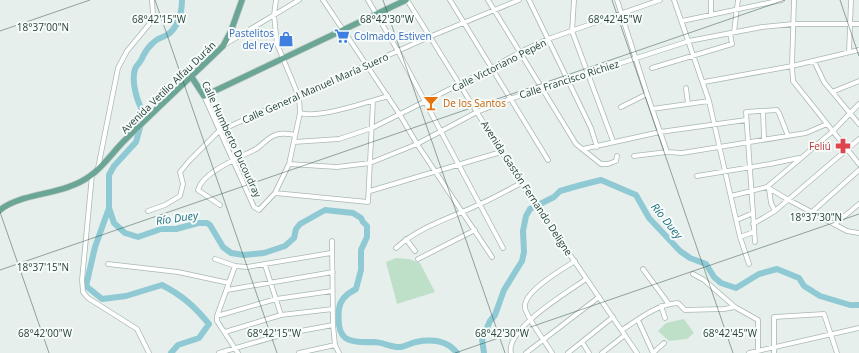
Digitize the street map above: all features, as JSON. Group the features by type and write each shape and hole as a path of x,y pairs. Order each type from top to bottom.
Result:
{"main road":[{"name":"Avenida Vetilio Alfau Durán","path":"0,210 5,206 24,199 77,185 92,175 156,110 223,46 231,32 242,0"},
{"path":"204,96 407,0"},
{"name":"Calle Humberto Ducoudray","path":"191,76 204,96"}],"street":[{"path":"98,168 118,68 127,51 151,22 153,14 152,0"},
{"path":"276,0 274,14 277,44 299,96 300,113 289,164 275,194 367,202 369,200 370,191 373,101"},
{"path":"223,46 299,0"},
{"path":"323,0 400,114 435,172 492,257"},
{"path":"368,0 426,102 503,248"},
{"name":"Avenida Gastón Fernando Deligne","path":"407,0 528,194 637,353"},
{"path":"450,0 548,160"},
{"path":"488,0 576,144 601,164 616,161 617,156"},
{"name":"Calle General Manuel María Suero","path":"148,211 165,205 180,196 182,184 180,172 219,131 429,37 519,0"},
{"path":"529,0 591,128 597,147"},
{"path":"574,0 572,30 613,141"},
{"path":"617,0 635,58 668,153"},
{"name":"Calle Victoriano Pepén","path":"294,142 339,139 372,128 548,39 660,0"},
{"path":"674,0 704,82 721,147 740,237 749,264"},
{"path":"710,15 711,0"},
{"path":"652,68 694,54 732,44 732,32 738,9 738,0"},
{"path":"682,21 763,2 782,0"},
{"path":"794,0 793,81 796,88 859,164"},
{"path":"849,52 851,0"},
{"name":"Calle Francisco Richiez","path":"289,164 337,167 370,163 417,144 440,130 477,112 510,99 689,41 732,32 793,24 859,24"},
{"path":"704,82 792,66 859,50"},
{"path":"814,61 824,82 859,124"},
{"path":"832,92 859,80"},
{"path":"686,88 688,104"},
{"path":"621,107 647,94"},
{"name":"Calle Humberto Ducoudray","path":"204,96 256,210 260,209 275,194"},
{"path":"300,113 320,114 388,96"},
{"path":"652,109 709,101"},
{"path":"731,196 768,188 833,131 859,104"},
{"path":"755,242 746,120 747,111 779,112 788,136"},
{"path":"763,111 764,139"},
{"path":"583,149 597,147 613,141 660,132 746,120"},
{"path":"634,156 682,153 788,136 806,133 827,124"},
{"path":"220,204 199,192 198,188 213,172 274,136 281,133 295,135"},
{"path":"754,224 775,211 787,199 859,139"},
{"path":"370,191 501,152"},
{"path":"697,176 802,157"},
{"path":"812,212 859,170"},
{"path":"92,175 82,274 83,292 88,298 136,329 149,353"},
{"path":"396,248 406,239 424,228 480,204 521,183"},
{"path":"768,188 847,231 858,232"},
{"path":"768,188 771,203 775,211"},
{"path":"835,224 859,204"},
{"path":"737,220 753,213"},
{"path":"418,259 475,230"},
{"path":"740,237 754,232"},
{"path":"406,239 415,251"},
{"path":"332,241 333,325 335,345 339,353"},
{"path":"215,259 235,266 247,267 331,253"},
{"path":"552,353 531,320 525,307 533,291 575,261"},
{"path":"108,264 178,272 229,283"},
{"path":"264,265 281,315"},
{"path":"235,266 217,316 217,321 238,353"},
{"path":"643,269 668,304"},
{"path":"226,290 333,272"},
{"path":"693,274 704,280 735,307 758,320 758,351"},
{"path":"511,353 510,348 512,340 520,329 586,279"},
{"path":"217,316 276,299 332,291"},
{"path":"526,353 599,297"},
{"path":"622,330 661,306 668,304 678,303 685,310 724,309 735,307"},
{"path":"661,306 665,318"},
{"path":"225,332 281,315 333,308"},
{"path":"774,353 774,317 824,314 832,334 837,353"},
{"path":"568,353 613,317"},
{"path":"638,320 653,353 664,343"},
{"path":"219,353 284,334 333,325"},
{"path":"750,353 859,328"},
{"path":"602,353 625,335"},
{"path":"582,342 589,353"},
{"path":"299,353 335,345"}],"green space":[{"path":"396,258 409,259 420,263 435,292 397,304 386,262"},
{"path":"684,319 694,333 687,339 669,341 658,331 666,323"}],"waterway":[{"name":"Río Duey","path":"182,0 177,24 171,32 150,45 135,69 135,92 144,113 136,142 114,166 109,175 109,208 114,223 125,233 138,237 161,229 176,229 198,223 207,223 210,225 223,247 231,253 244,255 264,253 285,246 294,238 296,229 300,224 325,210 353,213 361,218 367,226 367,237 361,250 361,270 356,289 350,292 340,305 338,319 341,333 345,338 356,342 377,342 398,347 403,347 414,342 433,341 444,343 457,353"},
{"name":"Río Duey","path":"484,353 482,339 490,321 495,315 504,290 522,261 524,252 523,231 526,216 530,209 554,197 560,191 601,180 636,195 649,218 680,251 690,258 706,264 714,277 721,283 736,288 759,274 777,269 799,278 804,286 820,296 850,305 859,305"},
{"path":"109,208 95,247 86,286 102,299 126,296 162,285 182,297 209,324 199,338 178,345 171,353"}],"place":[{"name":"Colmado Estiven","path":"342,36"},
{"name":"Pastelitos del rey","path":"286,39"},
{"name":"De los Santos","path":"431,103"},
{"name":"Feliú","path":"843,146"}]}
